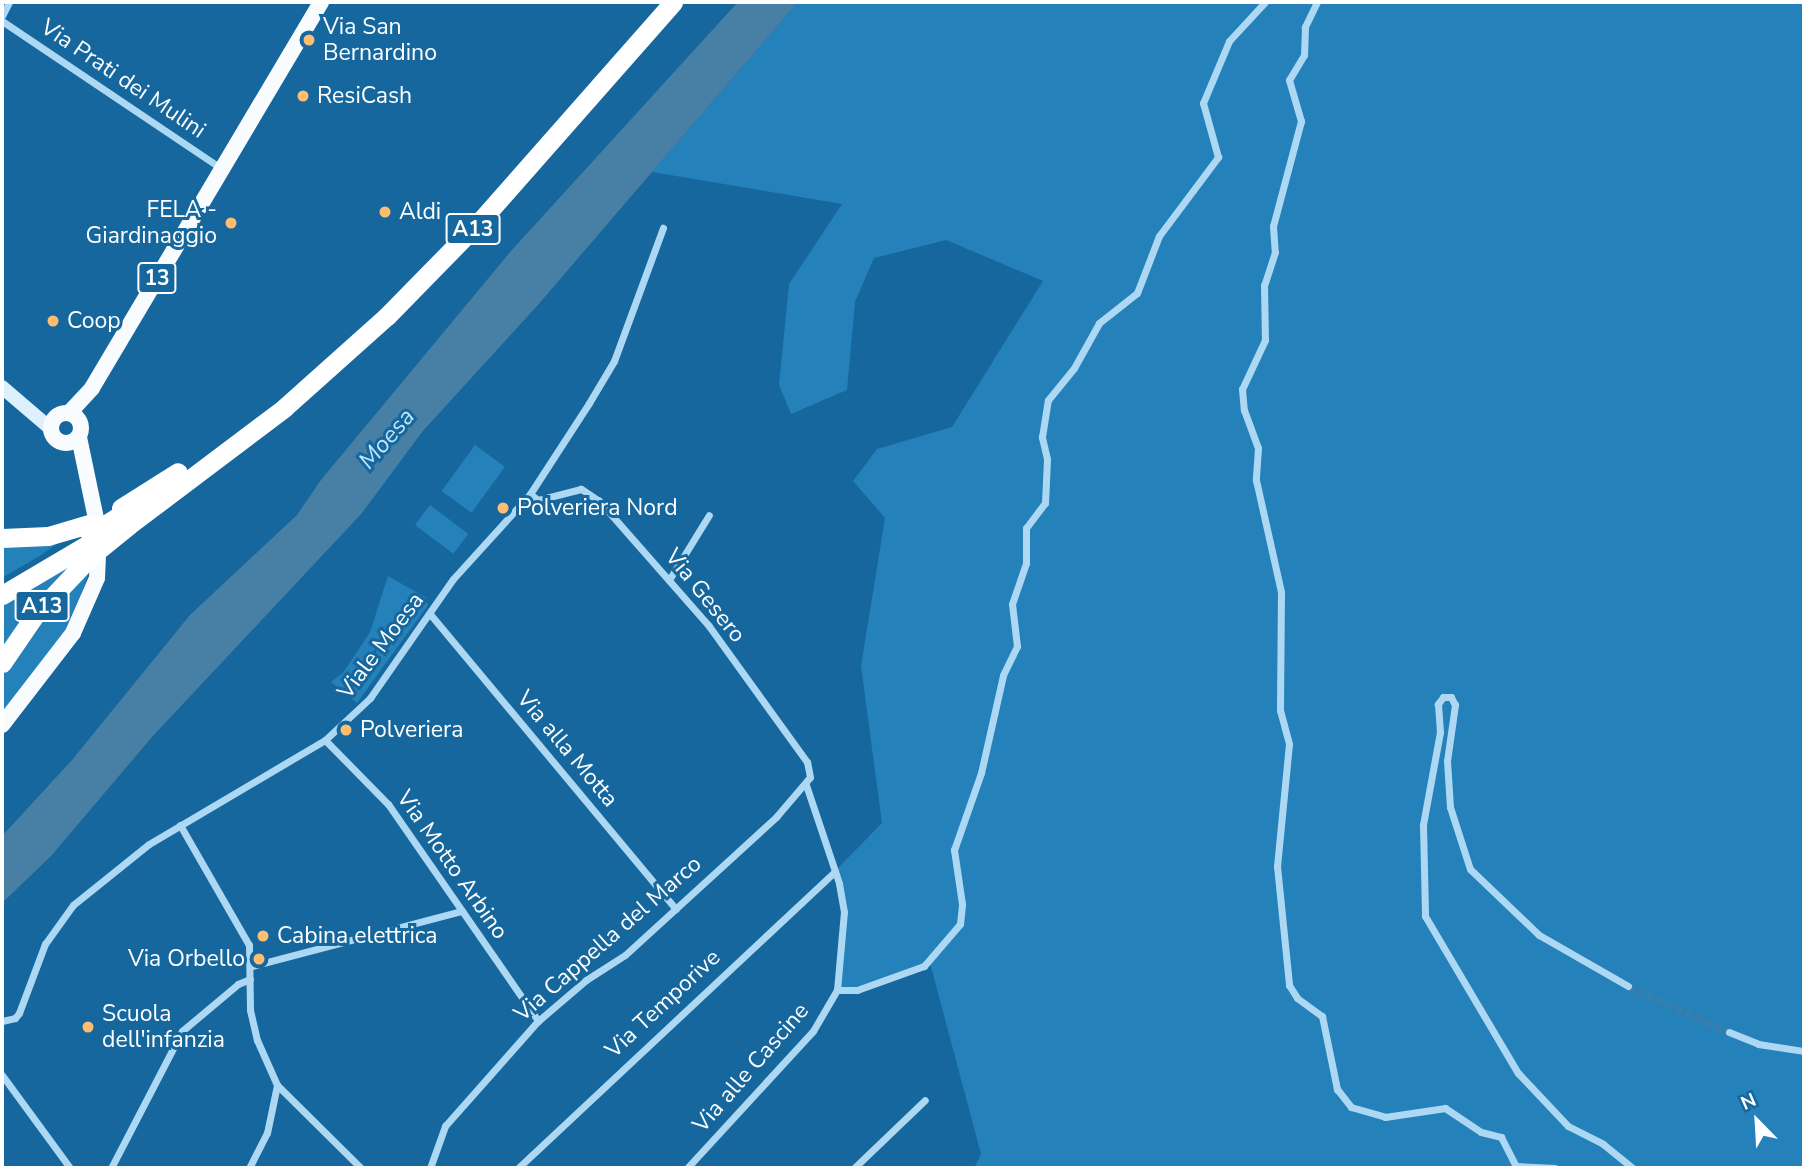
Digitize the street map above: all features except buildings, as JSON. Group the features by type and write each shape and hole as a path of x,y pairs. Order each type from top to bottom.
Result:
{"highway":[{"name":"A13","path":"160,492 280,395 390,297 478,205 657,2"},
{"name":"A13","path":"2,595 285,408 412,293 673,2"},
{"name":"A13","path":"2,538 48,536 90,539"},
{"name":"A13","path":"2,586 90,539"},
{"name":"A13","path":"2,663 90,539"}],"main road":[{"name":"13","path":"67,427 321,2"},
{"path":"2,725 73,632 94,587 99,533 83,471 67,427"}],"street":[{"path":"2,19 9,2"},
{"path":"837,990 858,990 924,966 960,924 962,904 954,850 981,774 1003,675 1017,646 1012,604 1026,563 1026,528 1045,503 1047,459 1042,437 1048,400 1099,323 1137,293 1159,236 1218,157 1203,103 1229,41 1265,2"},
{"path":"1317,2 1305,27 1304,55 1289,80 1300,121 1273,226 1275,251 1264,285 1265,340 1242,389 1244,410 1258,448 1256,480 1281,592 1280,710 1289,744 1277,866 1289,985 1297,998 1322,1016 1337,1089 1351,1107 1385,1117 1445,1108 1481,1132 1501,1137 1516,1166 1556,1168"},
{"name":"Via Prati dei Mulini","path":"2,19 223,169"},
{"name":"Viale Moesa","path":"2,1021 15,1018 19,1013 45,944 73,905 180,825 325,740 370,698 453,579 530,494 614,361 663,228"},
{"path":"2,387 33,414 67,427"},
{"name":"Via Gesero","path":"530,494 538,500 570,490 590,493 669,580 807,762 806,785"},
{"path":"669,580 709,515"},
{"name":"Via alla Motta","path":"429,614 676,909"},
{"path":"1628,986 1539,935 1470,869 1450,807 1447,761 1455,705 1451,697 1443,697 1437,704 1440,732 1421,846 1425,916 1518,1073 1568,1126 1603,1144 1633,1168"},
{"name":"Via Motto Arbino","path":"325,740 388,804 538,1021"},
{"name":"Via alle Cascine","path":"689,1168 813,1031 837,990 844,912 835,871 806,785"},
{"name":"Via Cappella del Marco","path":"430,1168 445,1126 538,1021 676,909 806,785"},
{"path":"180,825 245,936 252,967 250,979 257,1040 277,1085 361,1168"},
{"name":"Via Temporive","path":"518,1168 835,871"},
{"path":"252,967 462,911"},
{"path":"111,1168 176,1040 217,1001 250,979"},
{"path":"1728,1032 1758,1044 1804,1051"},
{"path":"2,1075 70,1168"},
{"path":"249,1168 267,1133 277,1085"},
{"path":"854,1168 925,1100"}],"shaded area":[{"path":"798,2 1804,2 1804,1168 974,1168 981,1154 930,963 868,986 837,990 844,912 835,871 882,823 861,666 885,518 853,481 877,449 952,427 1043,281 946,240 874,258 855,302 847,390 791,414 779,385 789,284 842,204 652,172"},
{"path":"475,445 505,467 471,513 441,491"},
{"path":"430,505 468,534 453,554 415,525"},
{"path":"61,541 41,555 2,578 2,542"},
{"path":"83,556 2,655 2,603"},
{"path":"92,564 70,624 2,714 2,677 15,653"},
{"path":"388,576 425,597 428,605 357,703 331,682 343,673 370,632"}],"water":[{"name":"Moesa","path":"738,2 798,2 537,306 422,432 362,513 152,737 51,856 2,903 2,836 72,760 190,615 297,515 321,480 511,251"}],"tunnel":[{"path":"1628,986 1729,1032"}],"place":[{"name":"Via San Bernardino","path":"309,40"},
{"name":"ResiCash","path":"303,96"},
{"name":"Aldi","path":"385,212"},
{"name":"FELA - Giardinaggio","path":"231,223"},
{"name":"Coop","path":"53,321"},
{"name":"Polveriera Nord","path":"503,508"},
{"name":"Polveriera","path":"346,730"},
{"name":"Cabina elettrica","path":"263,936"},
{"name":"Via Orbello","path":"259,959"},
{"name":"Scuola dell'infanzia","path":"88,1027"}]}
